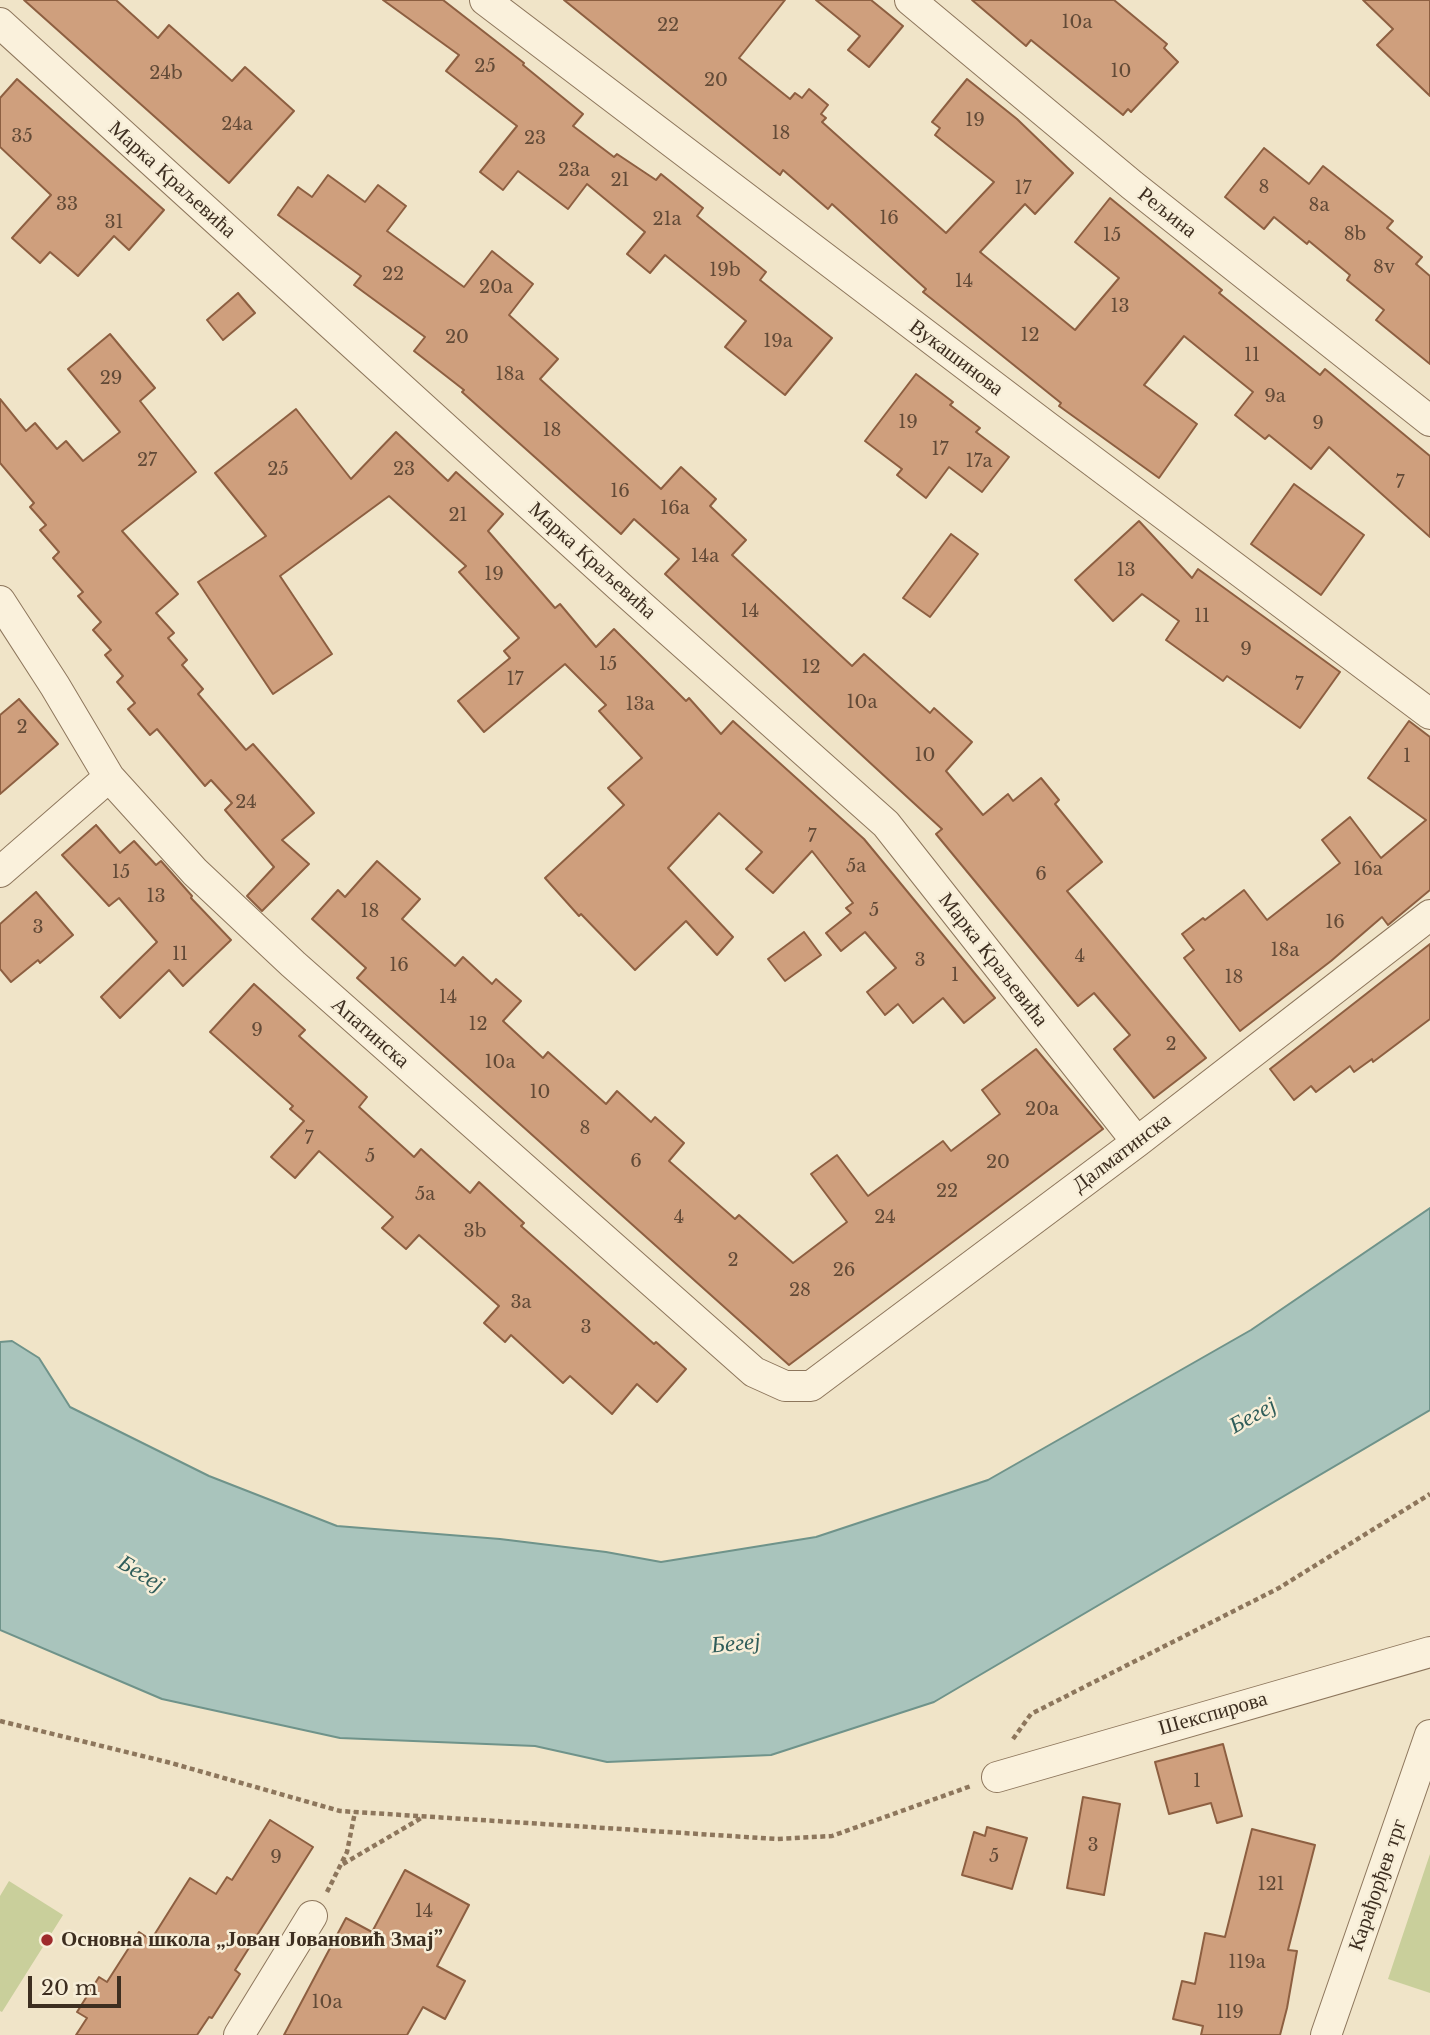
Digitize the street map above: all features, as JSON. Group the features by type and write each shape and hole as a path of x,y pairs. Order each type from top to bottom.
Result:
{"street":[{"name":"Вукашинова","path":"485,0 1430,714"},
{"name":"Рељина","path":"909,0 1132,185 1430,421"},
{"name":"Марка Краљевића","path":"0,23 620,587 886,824 1137,1142"},
{"name":"Апатинска","path":"0,601 109,777 195,872 238,914 754,1372 785,1386 811,1386"},
{"path":"0,872 109,777"},
{"name":"Далматинска","path":"811,1386 1137,1142 1430,915"},
{"name":"Шекспирова","path":"997,1777 1430,1652"},
{"name":"Карађорђев трг","path":"1326,2035 1430,1735"},
{"path":"239,2035 312,1916"}],"path":[{"path":"0,1721 171,1763 341,1811 777,1839 832,1836 997,1777 1005,1751 1031,1714 1279,1588 1430,1494"},
{"path":"312,1916 347,1852 355,1812"},
{"path":"341,1865 424,1817"}],"green space":[{"path":"1430,1854 1430,1993 1388,1979"},
{"path":"9,1881 63,1915 2,2012 0,1896"}],"water":[{"name":"Бегеј","path":"1430,1208 1430,1410 934,1702 771,1755 607,1762 535,1746 340,1738 162,1699 0,1630 0,1342 12,1341 39,1358 70,1407 209,1476 337,1526 500,1539 606,1552 661,1562 816,1537 988,1480 1251,1330"}],"building":[{"path":"24,0 116,0 158,38 169,25 232,81 245,67 294,111 229,183"},
{"path":"383,0 443,0 524,63 523,65 583,114 573,126 614,157 617,154 656,180 661,174 703,208 697,216 766,272 760,280 832,338 785,395 725,347 746,321 665,255 650,273 627,254 645,232 587,184 568,209 518,171 503,190 480,172 517,126 446,71 459,55"},
{"path":"564,0 785,0 739,58 790,99 795,93 802,98 809,89 828,105 821,114 826,118 822,122 946,233 994,182 935,135 940,128 932,122 967,79 1017,119 1073,173 1035,214 1025,204 980,252 1075,330 1119,278 1075,242 1110,198 1222,290 1219,293 1320,375 1325,369 1430,456 1430,537 1329,447 1311,469 1269,435 1265,439 1235,415 1253,392 1184,336 1144,385 1197,424 1159,478 1059,406 1061,403 923,292 926,289 832,204 828,209 783,170 780,175"},
{"path":"816,0 871,0 903,26 869,67 848,50 860,36"},
{"path":"972,0 1114,0 1167,44 1164,48 1178,62 1131,112 1128,109 1123,115 1031,40 1026,46"},
{"path":"1363,0 1430,0 1430,96 1377,45 1393,29"},
{"path":"17,79 164,210 129,250 114,236 78,276 50,252 40,263 12,238 51,195 0,147 0,98"},
{"path":"1264,148 1309,184 1323,166 1393,221 1387,228 1422,257 1416,264 1430,276 1430,364 1376,320 1384,310 1347,280 1350,275 1309,241 1307,244 1274,217 1264,229 1225,197"},
{"path":"328,175 365,202 378,185 406,206 387,231 464,287 492,251 533,284 509,315 558,359 540,379 661,489 681,467 716,499 710,506 746,540 732,555 852,666 864,654 930,713 934,708 972,742 946,771 983,815 1008,794 1013,801 1041,778 1059,800 1055,804 1102,862 1067,891 1206,1058 1154,1098 1114,1049 1130,1035 1094,993 1078,1006 936,834 942,829 665,574 679,559 634,519 621,534 462,392 464,390 414,351 425,337 354,285 361,276 278,215 298,187 312,197"},
{"path":"238,293 255,313 223,340 207,320"},
{"path":"110,334 155,388 140,401 196,472 122,531 178,594 156,613 174,633 168,638 187,660 182,665 203,689 198,694 246,750 253,744 314,813 282,840 309,864 262,911 247,896 274,867 225,810 232,803 211,780 205,786 157,729 150,735 128,709 135,703 117,682 123,676 105,655 111,650 93,630 101,622 78,596 83,592 53,558 59,552 40,530 46,525 30,507 34,503 0,463 0,399 26,431 35,423 57,449 66,441 83,461 120,432 68,369"},
{"path":"916,374 953,402 950,405 980,428 976,432 1009,457 982,492 949,467 926,498 897,475 902,469 865,441"},
{"path":"296,409 351,479 396,432 448,481 456,472 503,514 488,531 555,608 560,604 596,647 614,629 686,701 689,698 721,734 733,721 864,839 995,998 964,1023 943,998 913,1023 898,1004 885,1015 867,992 896,968 865,932 841,951 826,933 851,913 846,908 853,903 812,851 773,893 746,869 762,852 719,813 668,868 733,937 717,955 686,921 635,970 581,914 579,916 545,878 624,805 608,788 642,758 599,711 606,705 565,664 484,732 458,701 510,658 504,651 519,638 459,572 466,566 389,496 280,576 332,654 273,694 198,582 266,536 215,473"},
{"path":"1294,484 1364,535 1321,595 1251,544"},
{"path":"1139,521 1192,578 1198,569 1340,672 1300,728 1227,676 1223,681 1166,640 1179,621 1142,594 1113,621 1075,580"},
{"path":"951,534 978,554 930,617 903,598"},
{"path":"19,699 58,744 0,794 0,715"},
{"path":"1409,721 1430,737 1430,890 1388,925 1382,917 1331,961 1240,1031 1184,958 1194,950 1182,934 1244,890 1267,920 1340,863 1322,840 1350,817 1381,858 1426,820 1368,778"},
{"path":"96,825 120,853 134,841 156,865 161,861 231,940 183,986 169,970 120,1018 101,997 157,942 119,898 109,906 62,855"},
{"path":"377,861 420,899 402,919 455,966 463,957 492,984 496,979 521,1001 503,1021 543,1058 548,1052 606,1104 617,1091 651,1122 655,1117 684,1143 669,1161 735,1219 739,1215 793,1263 847,1222 811,1174 837,1155 868,1196 943,1141 951,1151 1000,1114 982,1090 1036,1049 1103,1129 789,1365 357,978 366,968 312,919 338,890 345,897"},
{"path":"36,892 73,935 40,963 38,960 11,982 0,969 0,924"},
{"path":"804,932 821,955 785,981 768,959"},
{"path":"1430,944 1430,1019 1373,1062 1372,1059 1354,1072 1350,1066 1316,1092 1311,1086 1294,1100 1270,1069"},
{"path":"254,984 305,1030 299,1036 367,1097 359,1107 414,1157 421,1149 470,1193 479,1182 524,1223 521,1226 686,1369 657,1402 637,1384 612,1414 570,1376 563,1383 511,1335 505,1342 484,1323 499,1306 419,1235 406,1249 382,1228 393,1217 319,1151 295,1178 271,1157 304,1121 290,1109 293,1106 210,1032"},
{"path":"1223,1744 1242,1816 1217,1823 1211,1803 1169,1814 1155,1762"},
{"path":"1083,1797 1120,1804 1104,1895 1067,1888"},
{"path":"270,1820 313,1847 235,1970 240,1974 212,2018 209,2017 197,2035 76,2035 87,2018 77,2012 99,1977 107,1982 139,1932 151,1940 190,1878 216,1894 227,1877 232,1880"},
{"path":"987,1827 1027,1838 1012,1889 962,1875 974,1832 985,1836"},
{"path":"1252,1829 1315,1845 1288,1950 1297,1951 1287,2008 1280,2035 1201,2035 1203,2026 1173,2019 1182,1981 1195,1984 1205,1933 1225,1937"},
{"path":"405,1870 469,1905 437,1966 465,1981 445,2019 423,2007 407,2035 284,2035 346,1918 372,1932"}],"place":[{"name":"Основна школа „Јован Јовановић Змај”","path":"47,1940"}]}
